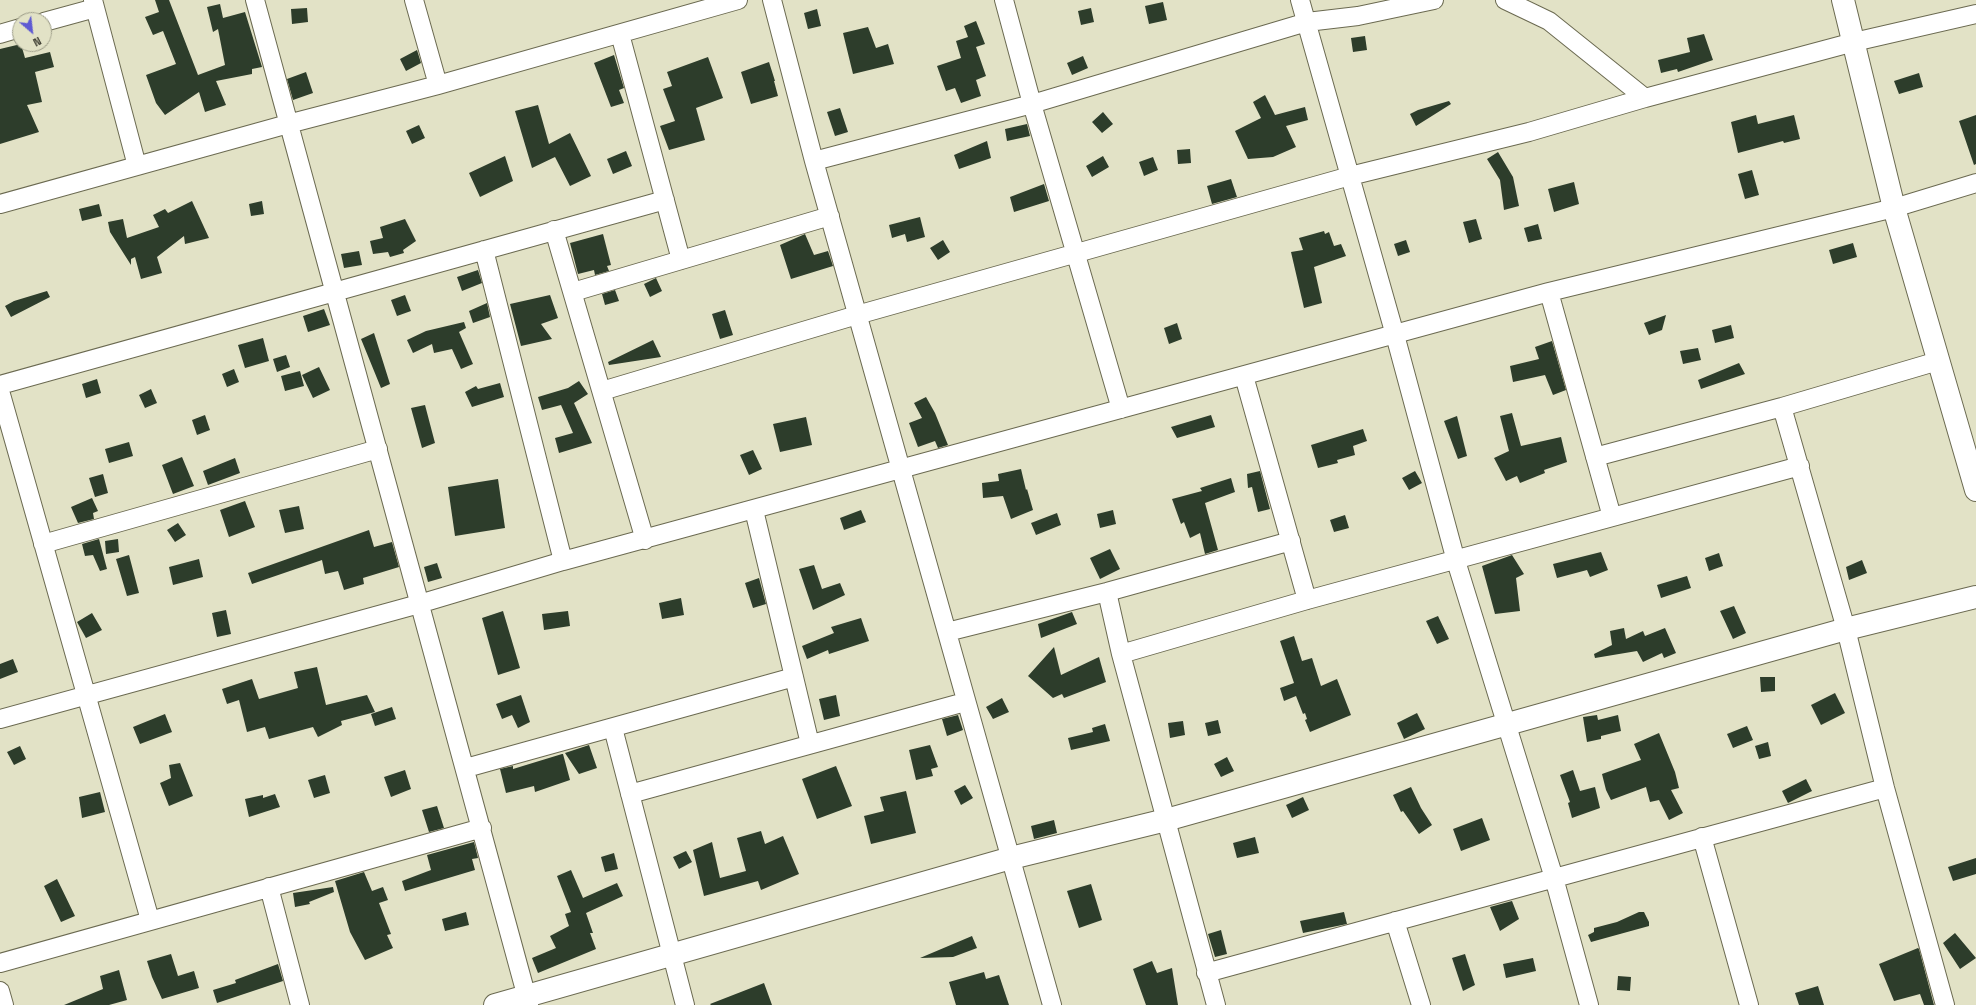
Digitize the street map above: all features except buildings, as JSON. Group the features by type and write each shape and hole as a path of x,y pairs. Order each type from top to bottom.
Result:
{"street":[{"path":"254,0 336,291 419,604 466,768 529,1000"},
{"path":"414,0 438,85"},
{"path":"0,204 288,124 438,85 738,0"},
{"path":"772,0 814,161 900,470 1052,1005"},
{"path":"1004,0 1032,104 1121,409"},
{"path":"1300,0 1456,561 1554,878 1588,1005"},
{"path":"814,161 1032,104 1307,22 1358,16 1434,0"},
{"path":"1506,0 1549,21 1645,98"},
{"path":"1843,0 1894,208 1976,490"},
{"path":"52,19 94,4 137,166"},
{"path":"602,391 857,315 1350,176 1529,132 1645,98 1854,42 1976,14"},
{"path":"0,34 12,30"},
{"path":"620,34 681,260"},
{"path":"0,719 419,604 563,561 645,540 1549,292 1894,208 1976,183"},
{"path":"0,385 665,200"},
{"path":"573,292 830,216"},
{"path":"554,230 645,540"},
{"path":"484,250 563,561"},
{"path":"1549,292 1612,517"},
{"path":"1595,457 1782,407 1938,361"},
{"path":"1244,376 1307,600"},
{"path":"0,391 150,920"},
{"path":"1782,407 1846,629 1885,788 1945,1005"},
{"path":"43,544 378,449"},
{"path":"1121,654 1307,600 1456,561 1800,466"},
{"path":"754,510 810,744"},
{"path":"947,632 1107,592 1291,541"},
{"path":"1107,592 1121,654 1206,973 1216,1005"},
{"path":"495,1005 529,1000 672,954 1011,858 1166,820 1846,629 1976,597"},
{"path":"466,768 794,677"},
{"path":"630,794 965,702"},
{"path":"613,728 685,1005"},
{"path":"1206,973 1885,788"},
{"path":"0,963 482,828"},
{"path":"1702,837 1748,1005"},
{"path":"269,887 300,1005"},
{"path":"1395,921 1421,1005"},
{"path":"0,991 4,1005"}]}
